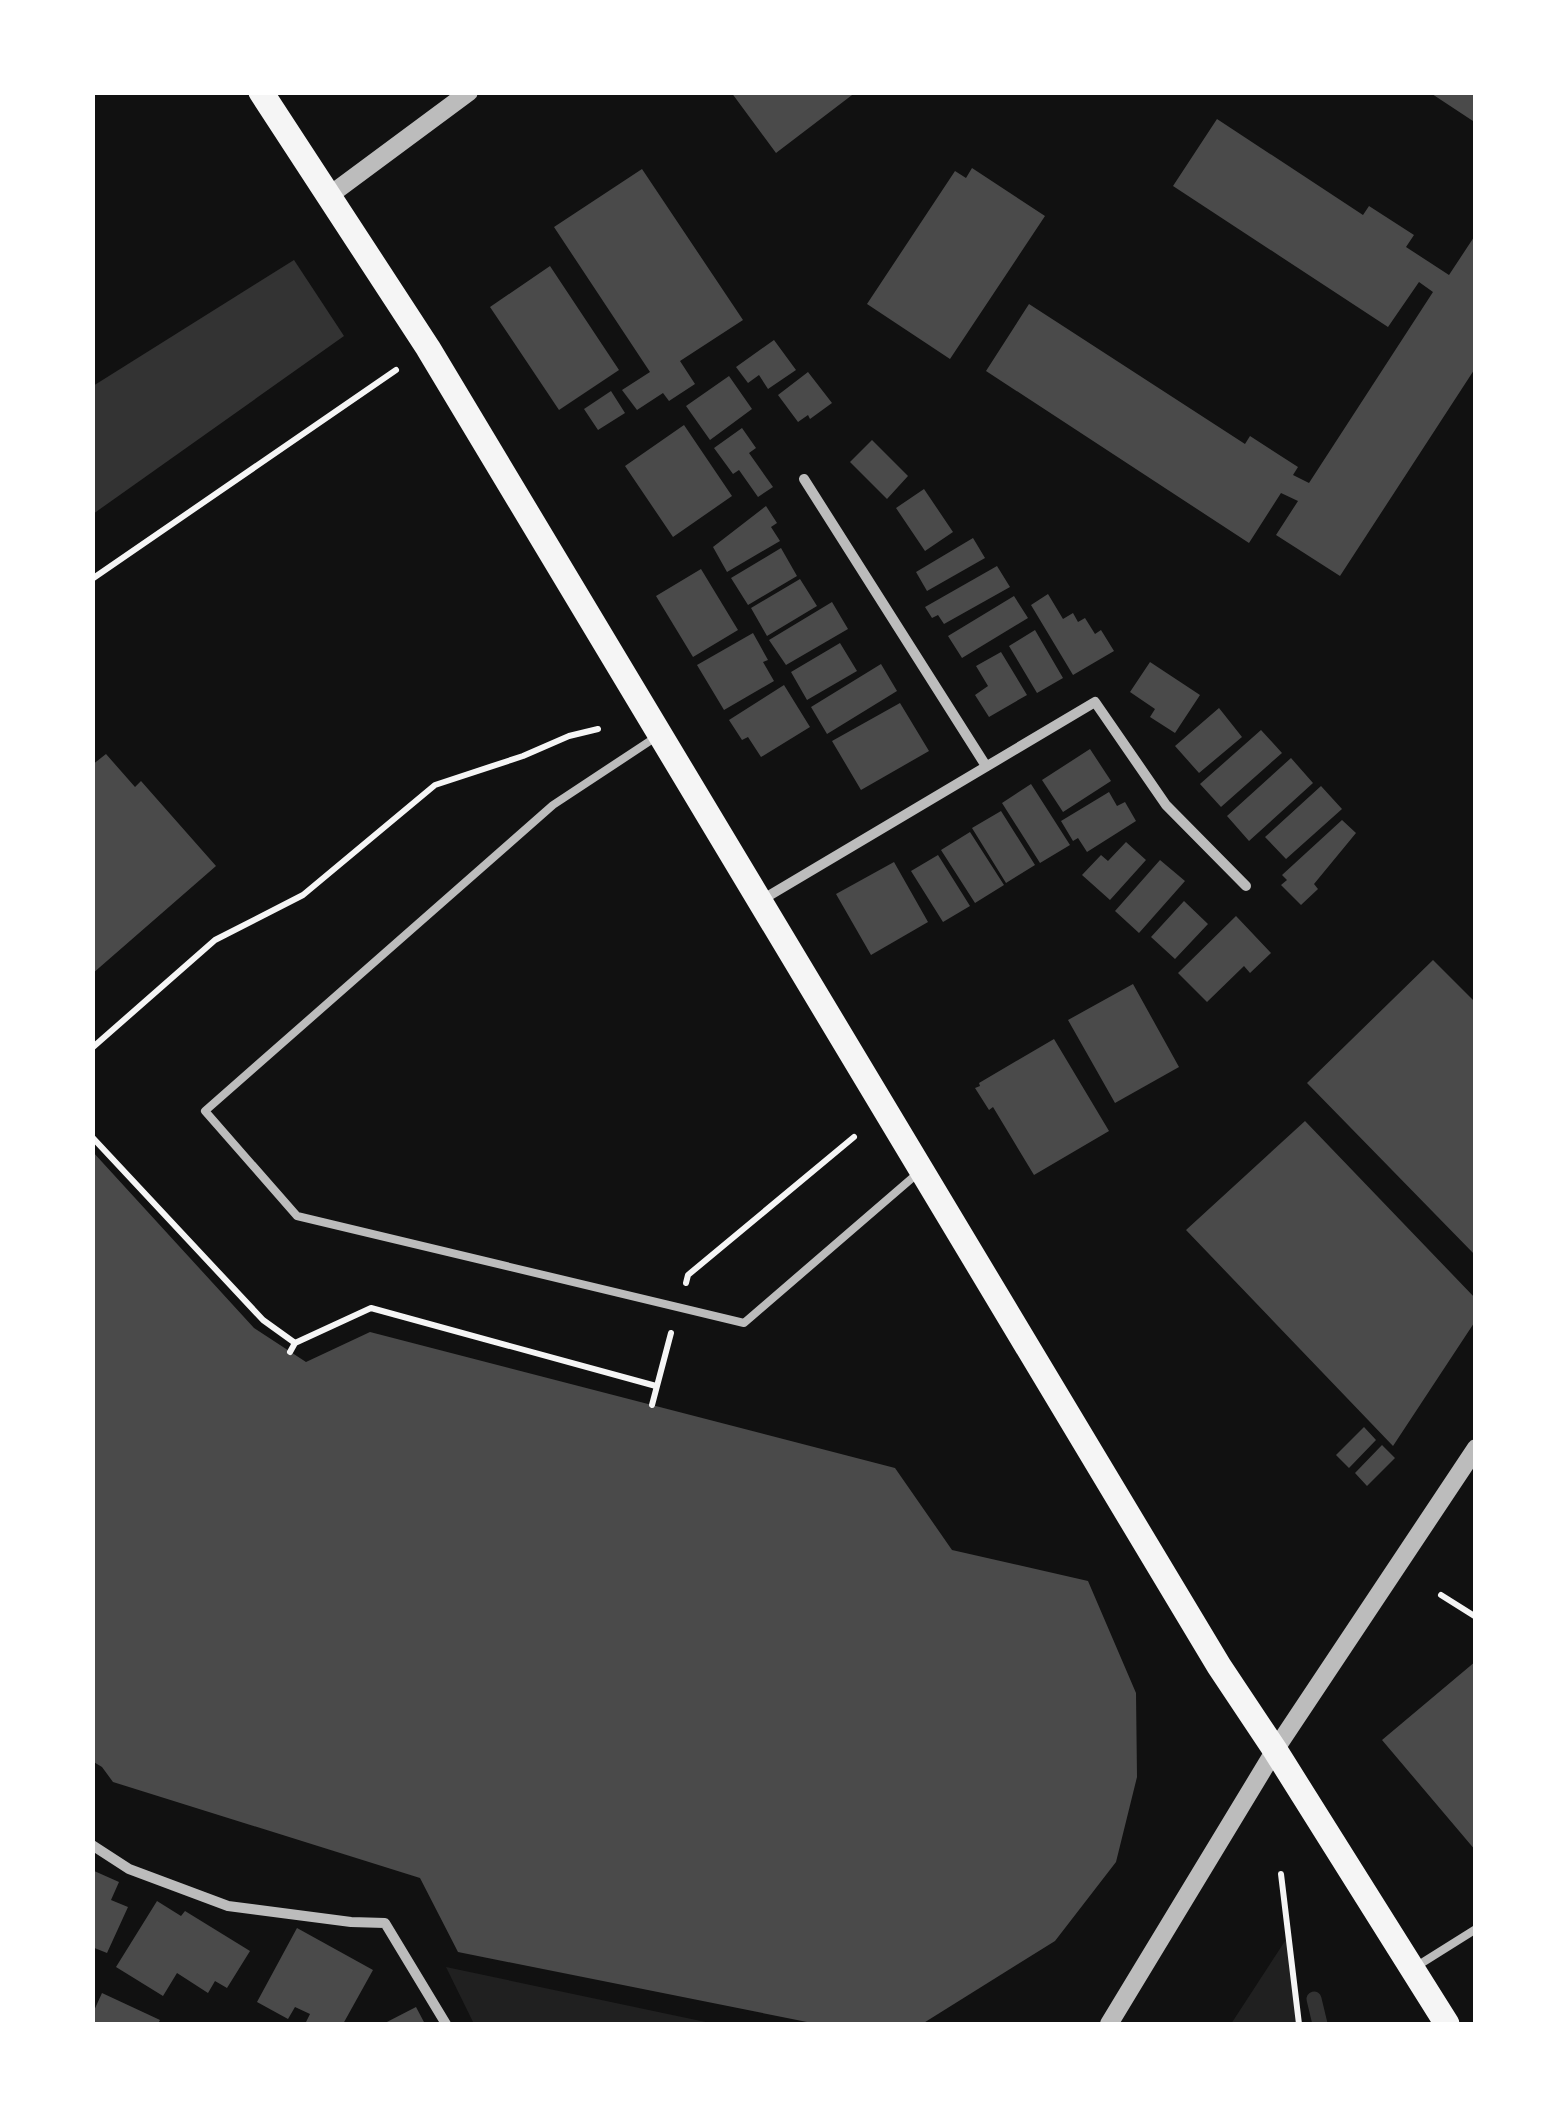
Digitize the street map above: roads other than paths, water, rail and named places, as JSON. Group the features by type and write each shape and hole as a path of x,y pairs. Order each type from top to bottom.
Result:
{"main road":[{"path":"261,92 428,348 1219,1666 1447,2024"}],"street":[{"path":"330,195 469,92"},
{"path":"804,480 986,766"},
{"path":"760,902 1094,702 1166,805 1246,886"},
{"path":"1109,2024 1275,1750 1476,1448"},
{"path":"92,1845 130,1868 228,1906 385,1923 446,2024"}],"lane":[{"path":"660,734 552,805 205,1111 296,1216 744,1323 922,1170"},
{"path":"1414,1969 1476,1929"}],"waterway":[{"path":"1314,1999 1320,2024"}]}
